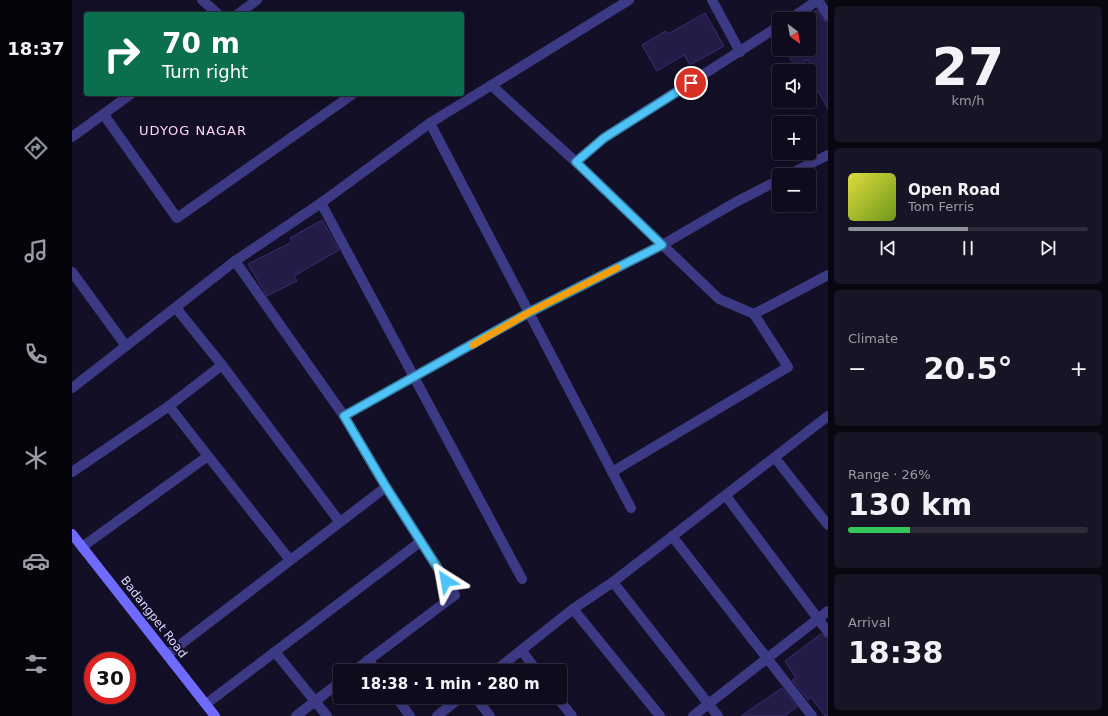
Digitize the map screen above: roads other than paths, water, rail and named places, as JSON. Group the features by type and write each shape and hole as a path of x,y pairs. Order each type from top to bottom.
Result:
{"main road":[{"name":"Badangpet Road","path":"73,538 82,547 168,654 215,716"}],"street":[{"path":"202,0 216,12"},
{"path":"241,12 257,0"},
{"path":"72,388 235,261 321,203 430,123 628,0"},
{"path":"712,0 740,52"},
{"path":"800,12 818,0 828,16"},
{"path":"576,162 604,138 772,31"},
{"path":"491,85 576,162 719,299 754,314 788,367 612,472"},
{"path":"72,138 128,96"},
{"path":"104,115 177,218 350,96"},
{"path":"430,123 631,508"},
{"path":"802,168 828,155"},
{"path":"344,416 415,378 528,313 662,245 736,202 772,184"},
{"path":"321,203 522,579"},
{"path":"235,261 344,416 420,542 455,594 363,664"},
{"path":"72,272 126,346"},
{"path":"754,314 828,275"},
{"path":"176,308 222,365 339,522"},
{"path":"72,472 169,406 222,365"},
{"path":"169,406 290,560"},
{"path":"504,664 573,609 613,582 827,419"},
{"path":"82,547 208,456"},
{"path":"775,458 828,525"},
{"path":"168,654 386,487"},
{"path":"726,496 828,632"},
{"path":"672,536 812,716"},
{"path":"206,704 420,542"},
{"path":"613,582 718,716"},
{"path":"573,609 660,716"},
{"path":"693,716 828,611"},
{"path":"522,651 532,664"},
{"path":"275,652 327,716"},
{"path":"368,660 371,664"},
{"path":"296,716 333,687"},
{"path":"401,704 410,716"},
{"path":"437,716 452,704"},
{"path":"481,704 490,716"},
{"path":"563,704 572,716"}],"district":[{"name":"UDYOG NAGAR","path":"193,130"}]}
